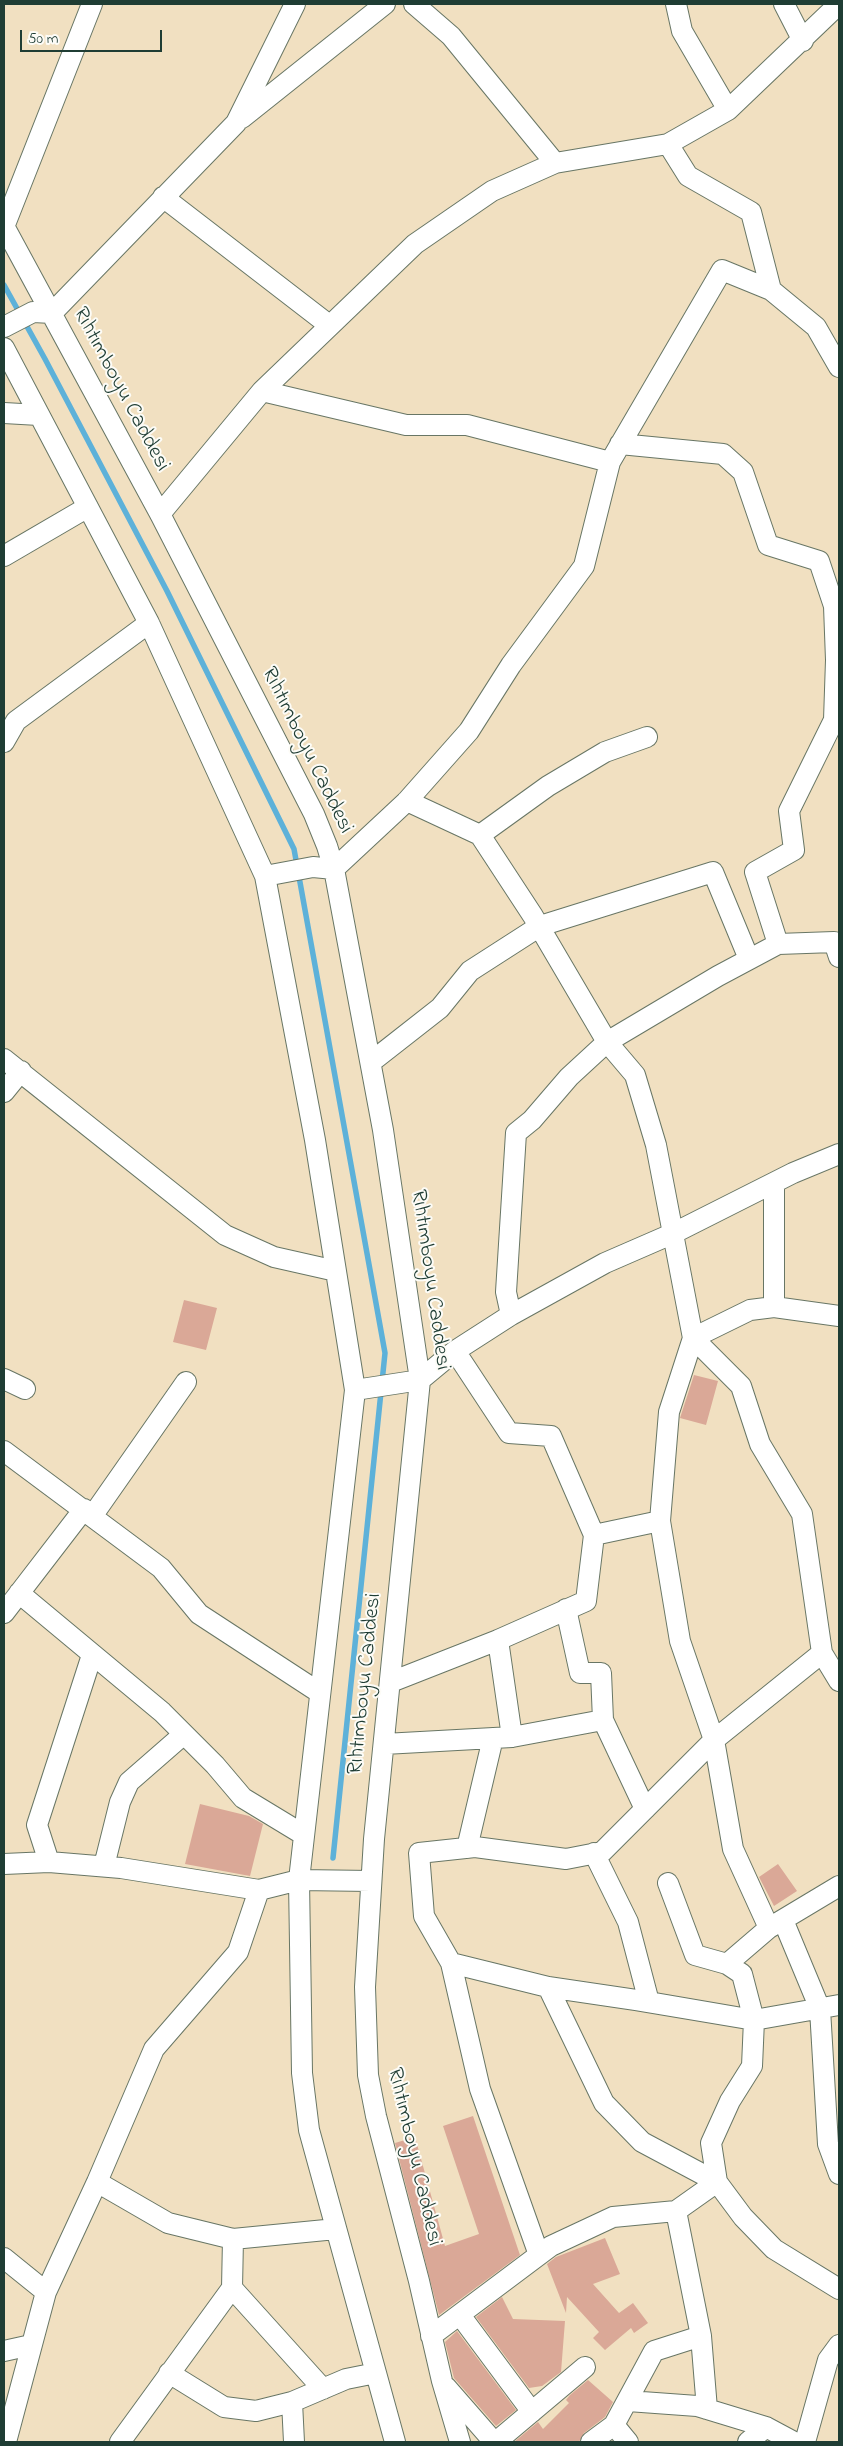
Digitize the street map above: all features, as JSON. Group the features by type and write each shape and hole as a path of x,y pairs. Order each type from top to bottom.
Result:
{"street":[{"path":"4,227 92,4"},
{"path":"236,123 295,4"},
{"path":"5,326 42,313 163,197 236,123 385,4"},
{"path":"414,4 451,36 555,163"},
{"path":"676,4 682,30 728,110"},
{"path":"784,4 803,41"},
{"path":"160,514 262,391 415,244 492,191 555,163 668,144 728,110 803,41 839,4"},
{"path":"668,144 688,176 751,212 771,290"},
{"path":"163,197 329,325"},
{"name":"Rıhtımboyu Caddesi","path":"4,227 42,313 160,514 314,814 328,846 334,869 371,1062 420,1380 371,1881 365,1987 368,2075 380,2133 419,2282 442,2381 460,2442"},
{"path":"273,875 312,867 334,869 407,801 469,731 512,665 584,566 610,462 722,270 771,290 816,328 839,368"},
{"path":"4,348 149,623 273,875 336,1271 362,1388 320,1693 299,1880 302,2073 309,2130 395,2442"},
{"path":"262,391 406,425 467,424 610,462"},
{"path":"4,413 40,415"},
{"path":"620,444 724,454 743,472 768,545 819,561 834,606 838,659 837,724 789,811 794,850 755,872 778,944"},
{"path":"4,556 88,507"},
{"path":"4,742 16,721 149,623"},
{"path":"480,836 548,786 605,752 647,737"},
{"path":"407,801 480,836 540,926 607,1042 635,1075 656,1146 693,1338 669,1412 660,1520 680,1641 714,1740 732,1849 776,1924 830,2007 828,2144 839,2174"},
{"path":"371,1062 440,1008 470,971 540,926 713,872 749,959"},
{"path":"511,1315 506,1292 516,1133 532,1120 568,1077 607,1042 749,959 778,944 838,946"},
{"path":"4,1059 225,1235 274,1256 336,1271"},
{"path":"4,1092 21,1071"},
{"path":"362,1388 420,1380 455,1351 511,1315 605,1264 839,1154"},
{"path":"774,1183 774,1307"},
{"path":"693,1338 750,1310 774,1307 839,1316"},
{"path":"693,1338 741,1386 760,1444 802,1514 822,1653 839,1681"},
{"path":"391,1682 498,1640 586,1600 594,1535 551,1436 509,1433 455,1351"},
{"path":"4,1379 25,1388"},
{"path":"4,1613 88,1512 186,1382"},
{"path":"4,1451 161,1568 199,1614 320,1693"},
{"path":"594,1535 660,1520"},
{"path":"19,1593 92,1656 162,1712 243,1798 304,1835"},
{"path":"566,1610 580,1673 600,1673 603,1720 645,1809"},
{"path":"467,1848 503,1737 498,1640"},
{"path":"539,2255 480,2089 451,1963 424,1916 419,1853 475,1847 566,1859 602,1852 714,1740 822,1653"},
{"path":"49,1862 37,1825 92,1656"},
{"path":"384,1744 503,1737 603,1720"},
{"path":"104,1866 120,1802 129,1782 184,1734"},
{"path":"594,1853 628,1922 649,2002"},
{"path":"4,1864 49,1862 104,1866 259,1890 299,1880 371,1881"},
{"path":"668,1883 696,1955 727,1964 742,1974 754,2020 752,2066 730,2101 712,2143 717,2182"},
{"path":"727,1964 776,1924 839,1886"},
{"path":"6,2442 46,2292 97,2182 154,2049 238,1952 259,1890"},
{"path":"451,1963 548,1987 754,2020 830,2007"},
{"path":"548,1987 604,2103 642,2142 717,2182 743,2218 774,2248 839,2289"},
{"path":"97,2182 168,2223 233,2239 336,2229"},
{"path":"431,2336 551,2246 613,2217 676,2211 717,2182"},
{"path":"676,2211 701,2336 707,2409"},
{"path":"120,2442 232,2288 233,2239"},
{"path":"4,2258 46,2292"},
{"path":"232,2288 323,2389"},
{"path":"460,2315 532,2412"},
{"path":"592,2442 614,2425 654,2351 701,2336"},
{"path":"4,2350 31,2345"},
{"path":"805,2442 828,2360 839,2345"},
{"path":"442,2381 495,2442 585,2367"},
{"path":"169,2373 224,2406 256,2411 292,2402 346,2379 376,2373"},
{"path":"628,2400 697,2406 766,2427 794,2442"},
{"path":"292,2402 294,2442"},
{"path":"614,2425 628,2442"},
{"path":"748,2442 766,2427"}],"building":[{"path":"184,1300 217,1308 206,1350 173,1342"},
{"path":"694,1375 718,1381 706,1425 680,1418"},
{"path":"200,1804 249,1816 263,1824 250,1876 185,1864"},
{"path":"778,1864 797,1891 774,1906 759,1877"},
{"path":"473,2116 520,2255 439,2315 395,2143 415,2137 445,2246 479,2234 443,2126"},
{"path":"605,2238 620,2274 593,2284 619,2313 633,2303 648,2323 634,2333 631,2328 605,2350 593,2338 599,2332 567,2297 566,2313 547,2264 556,2257"},
{"path":"502,2297 513,2319 565,2321 561,2372 542,2386 529,2388 476,2317"},
{"path":"457,2331 516,2410 496,2426 454,2378 445,2342"},
{"path":"588,2380 613,2402 605,2417 584,2433 579,2442 514,2442 538,2422 543,2429 569,2403 566,2400 570,2395"}],"waterway":[{"path":"4,285 167,591 294,849 385,1353 333,1858"}]}
